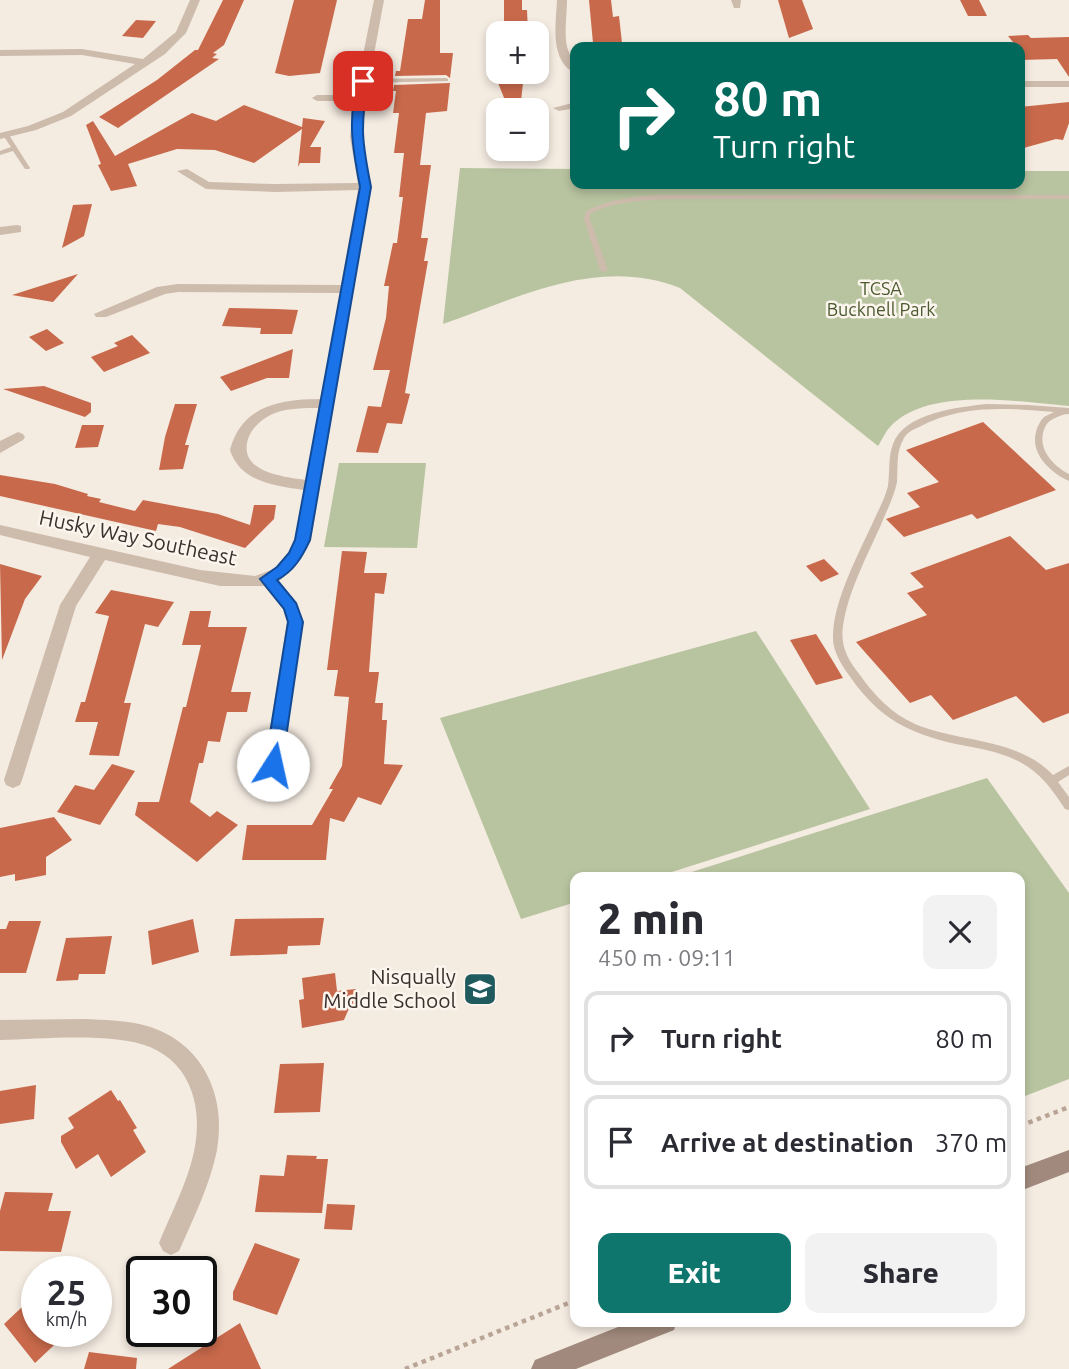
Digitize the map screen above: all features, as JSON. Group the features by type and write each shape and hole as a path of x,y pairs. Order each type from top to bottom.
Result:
{"street":[{"path":"3,135 67,114 167,48 181,33 195,0"},
{"path":"273,765 295,622 291,607 268,579 282,571 296,556 303,540 365,187 356,137 360,98 379,0"},
{"path":"562,0 562,54 570,66"},
{"path":"0,53 82,52 145,63"},
{"path":"1025,84 1069,84"},
{"path":"317,98 360,98"},
{"path":"559,108 570,106"},
{"path":"183,171 206,185 274,188 365,187"},
{"path":"0,231 17,229"},
{"path":"101,314 143,296 170,289 347,289"},
{"path":"312,486 274,481 255,473 245,466 237,451 238,443 246,426 272,409 296,404 326,403"},
{"path":"0,448 18,437"},
{"name":"Husky Way Southeast","path":"0,530 207,577 245,582 268,579"},
{"path":"13,780 68,605 101,553"},
{"path":"0,1030 66,1029 125,1033 159,1040 187,1063 201,1082 207,1119 205,1152 171,1243"},
{"path":"1025,1178 1069,1161"},
{"path":"544,1369 574,1363 652,1327"}],"lane":[{"path":"363,81 446,80"},
{"path":"3,135 27,169"},
{"path":"0,153 14,148"},
{"path":"604,270 587,219 589,212 604,203 643,199 856,195 1069,197"},
{"path":"1069,412 986,406 946,413 906,430 897,442 890,494 882,507 845,607 837,639 845,659 860,682 889,716 916,731 1017,757 1042,771 1069,806"},
{"path":"1069,412 1057,412 1045,420 1040,426 1038,438 1041,453 1051,467 1069,478"},
{"path":"1052,781 1069,770"}],"path":[{"path":"1025,1124 1069,1107"},
{"path":"405,1369 570,1302"}],"green space":[{"name":"TCSA Bucknell Park","path":"460,168 570,169 570,189 1025,189 1025,171 1069,171 1069,406 1000,400 950,401 907,414 890,427 878,446 680,288 649,279 619,276 560,284 443,324"},
{"path":"339,463 426,463 417,548 324,547"},
{"path":"756,631 870,809 672,872 570,872 570,904 521,919 440,718"},
{"path":"987,778 1069,893 1069,1079 1025,1096 1025,872 692,872"}],"building":[{"path":"223,0 244,0 224,45 213,53 217,54 212,58 219,59 118,128 99,117 198,50"},
{"path":"294,0 337,0 320,73 289,76 275,73"},
{"path":"425,0 440,0 440,53 453,53 450,78 446,75 395,76 396,71 400,71 408,19 422,19"},
{"path":"504,0 522,0 522,10 527,10 527,21 504,21"},
{"path":"589,0 611,0 613,17 619,16 622,42 593,42"},
{"path":"778,0 802,0 813,29 789,38"},
{"path":"960,0 979,0 987,16 968,16"},
{"path":"136,20 156,21 143,38 122,36"},
{"path":"1008,36 1069,37 1069,77 1057,59 1025,60 1025,42 1013,42"},
{"path":"450,83 447,111 426,113 420,165 431,165 421,238 428,238 424,261 428,261 405,393 410,394 402,424 387,423 378,453 356,452 368,406 381,407 390,370 373,370 386,318 389,286 384,286 393,243 397,243 403,197 399,197 404,153 394,153 399,113 393,113 396,91 393,91 394,85"},
{"path":"498,84 523,84 521,98 504,98"},
{"path":"1069,102 1069,123 1063,140 1056,139 1025,148 1025,106"},
{"path":"244,105 302,127 303,118 325,121 310,147 321,147 320,163 300,163 298,167 302,129 254,163 215,150 177,149 128,164 137,186 111,191 98,165 101,164 86,125 93,121 115,156 192,113 216,121"},
{"path":"92,204 84,236 62,248 73,205"},
{"path":"78,274 53,302 12,295"},
{"path":"229,308 298,310 292,334 260,334 261,328 222,326"},
{"path":"47,329 64,343 46,351 29,337"},
{"path":"132,335 150,353 104,372 91,357 118,346 114,343"},
{"path":"293,349 289,378 267,378 231,391 220,377"},
{"path":"44,386 91,403 91,412 85,417 3,389"},
{"path":"175,404 197,404 185,445 189,445 183,469 159,470 165,437"},
{"path":"983,422 1056,490 977,519 972,514 904,537 886,519 920,507 907,493 939,482 906,450"},
{"path":"82,425 104,425 98,447 75,448"},
{"path":"0,475 55,484 101,499 99,502 135,511 143,500 218,514 250,525 254,505 276,505 274,519 245,548 180,527 158,524 156,531 0,496"},
{"path":"1010,536 1046,570 1069,563 1069,713 1043,723 1016,696 953,720 931,695 910,703 856,642 927,615 907,593 924,587 910,573"},
{"path":"342,551 367,552 364,573 387,573 384,594 375,593 369,672 379,672 375,703 383,703 382,720 387,720 384,764 403,765 381,805 358,797 344,822 330,818 326,860 242,860 247,825 312,825 333,789 329,789 342,766 349,697 334,696 338,670 327,670"},
{"path":"824,559 839,574 821,582 806,566"},
{"path":"0,564 42,576 25,599 2,660"},
{"path":"111,590 174,602 158,627 145,624 124,703 131,703 119,756 89,755 98,722 75,722 81,702 85,702 109,616 95,613"},
{"path":"190,611 211,611 208,627 247,627 231,692 251,692 247,712 227,712 220,742 208,741 203,763 199,763 190,802 210,817 217,811 238,825 197,862 135,815 138,802 159,802 183,707 186,707 201,645 182,645"},
{"path":"816,634 843,678 816,685 790,640"},
{"path":"112,764 135,771 100,825 57,812 75,785 94,790"},
{"path":"54,817 72,840 46,857 46,875 15,881 15,874 0,877 0,828"},
{"path":"324,918 320,945 288,946 287,954 230,956 235,919"},
{"path":"193,919 199,952 152,965 148,931"},
{"path":"9,921 41,921 26,973 0,973 0,929 6,929"},
{"path":"112,936 105,974 79,974 78,980 56,981 66,938"},
{"path":"335,973 337,991 356,989 359,1005 350,1006 344,1020 302,1028 299,1000 304,999 302,978"},
{"path":"324,1063 320,1112 274,1113 280,1064"},
{"path":"36,1085 34,1119 0,1124 0,1091"},
{"path":"111,1090 137,1128 133,1130 146,1152 111,1177 98,1154 76,1169 61,1142 61,1136 74,1128 68,1118"},
{"path":"287,1155 328,1159 322,1213 255,1212 260,1175 284,1176"},
{"path":"5,1192 53,1193 48,1211 71,1211 61,1252 0,1251 0,1211"},
{"path":"327,1204 355,1205 352,1230 324,1229"},
{"path":"255,1243 300,1259 277,1315 233,1300 233,1292"},
{"path":"21,1308 21,1345 4,1324"},
{"path":"240,1323 261,1369 168,1369 202,1347 217,1347 217,1338"},
{"path":"22,1347 52,1347 35,1363"},
{"path":"89,1352 137,1358 136,1369 84,1369"}],"place":[{"name":"Nisqually Middle School","path":"480,989"}],"route":[{"path":"273,765 295,622 291,607 268,579 282,571 296,556 303,540 365,187 364,169 356,137 356,119 363,81"}]}
